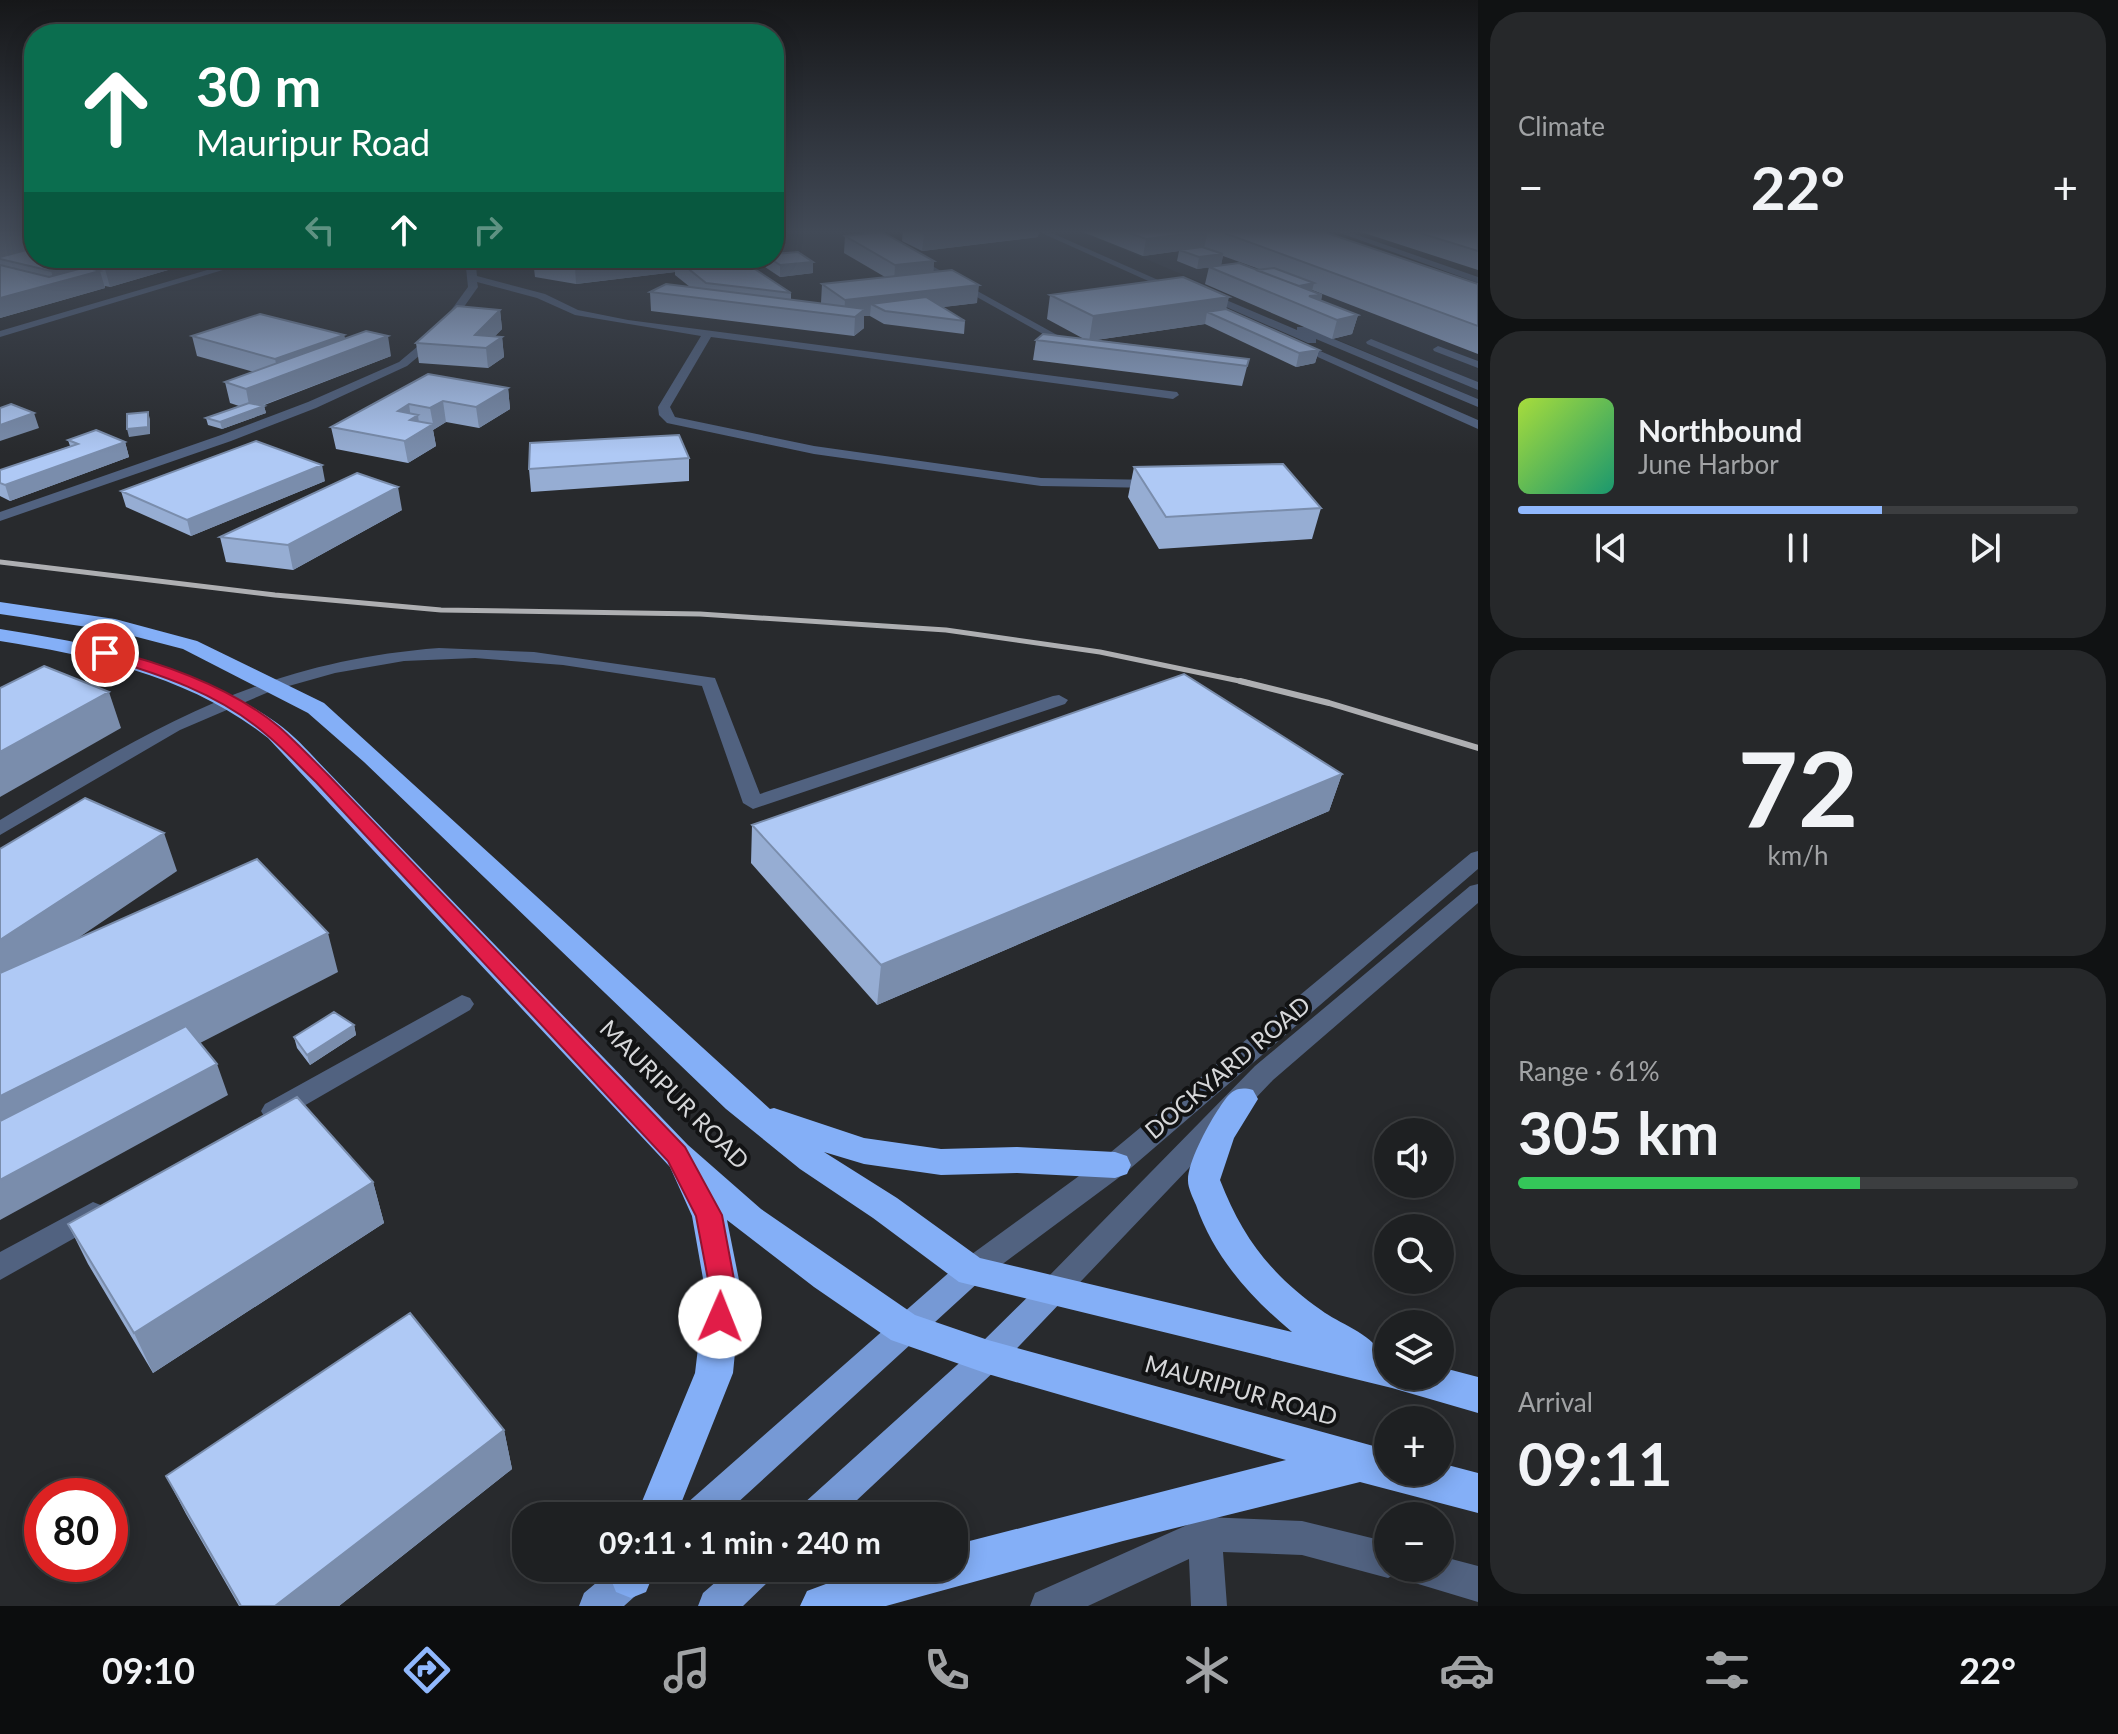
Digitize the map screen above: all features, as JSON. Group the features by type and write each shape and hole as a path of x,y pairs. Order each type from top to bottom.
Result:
{"highway":[{"name":"MAURIPUR ROAD","path":"0,608 115,625 190,645 316,708 730,1093 811,1160 885,1208 971,1271 1374,1367"},
{"name":"MAURIPUR ROAD","path":"0,635 83,647 150,666 217,694 272,730 333,790 670,1147 749,1219 904,1328 988,1357 1374,1466"},
{"path":"730,1093 792,1129 864,1151 941,1162 1017,1160 1115,1165"},
{"path":"1242,1099 1219,1135 1204,1180 1227,1236 1271,1292 1336,1342 1374,1361"},
{"path":"662,1502 714,1373 723,1290 709,1215 670,1147"},
{"name":"MAURIPUR ROAD","path":"1454,1388 1478,1395"},
{"path":"968,1562 1123,1520 1374,1470"},
{"name":"MAURIPUR ROAD","path":"1451,1486 1478,1493"},
{"path":"822,1606 896,1582"}],"main road":[{"path":"713,1502 971,1271"},
{"path":"830,1502 988,1357 1054,1290"},
{"path":"597,1606 624,1582"},
{"path":"716,1606 743,1582"}],"street":[{"path":"0,332 88,305"},
{"path":"0,332 94,305"},
{"path":"0,517 226,438 312,405 403,364 440,333 458,305"},
{"path":"560,305 575,312 628,323 1173,395"},
{"path":"997,305 1072,346"},
{"path":"1217,305 1478,425"},
{"path":"1233,305 1478,414"},
{"path":"1243,305 1478,403"},
{"path":"707,334 664,407 665,415 671,420 814,450 1041,482 1178,484"},
{"path":"1371,342 1478,386"},
{"path":"1438,349 1478,365"},
{"path":"0,829 160,733 201,713 312,672 340,665 435,654 476,653 709,682 753,803 1059,700"},
{"name":"DOCKYARD ROAD","path":"971,1271 1115,1165 1478,858"},
{"name":"DOCKYARD ROAD","path":"1054,1290 1264,1073 1478,891"},
{"path":"258,1120 462,1004"},
{"path":"0,1267 122,1198"},
{"path":"1048,1606 1205,1534 1302,1538 1374,1556"},
{"path":"1205,1534 1209,1606"},
{"path":"1454,1578 1478,1584"}],"shaded area":[{"path":"1255,305 1478,305 1478,399"}],"building":[{"path":"756,305 833,305 865,309 855,317"},
{"path":"873,305 939,305 965,321 885,311"},
{"path":"1070,305 1172,305 1093,316"},
{"path":"1301,305 1332,305 1358,315 1337,320"},
{"path":"1421,305 1478,305 1478,326"},
{"path":"457,306 500,310 475,335 502,337 486,348 416,343"},
{"path":"1226,309 1319,350 1299,353 1207,312"},
{"path":"260,314 344,335 275,359 192,336"},
{"path":"366,331 388,336 246,389 225,382"},
{"path":"1043,334 1249,359 1247,366 1036,340"},
{"path":"428,374 508,388 476,407 443,401 430,408 409,404 398,411 418,415 410,420 433,424 405,441 331,427"},
{"path":"249,403 264,406 220,422 206,418"},
{"path":"11,404 34,413 0,425 0,408"},
{"path":"148,412 148,427 127,429 127,414"},
{"path":"96,430 125,442 5,485 0,483 0,470 78,444 68,440"},
{"path":"679,435 689,458 529,469 530,443"},
{"path":"256,441 322,465 187,520 121,491"},
{"path":"1283,464 1321,508 1166,517 1134,467"},
{"path":"357,473 398,487 288,545 220,537"},
{"path":"44,666 109,692 0,752 0,688"},
{"path":"1184,674 1342,774 881,965 752,825"},
{"path":"85,798 164,833 0,940 0,849"},
{"path":"257,859 328,933 0,1096 0,973"},
{"path":"334,1012 354,1025 307,1055 294,1037"},
{"path":"186,1026 217,1064 0,1180 0,1121"},
{"path":"297,1097 373,1182 134,1333 68,1224"},
{"path":"410,1313 504,1430 275,1606 241,1606 166,1476"}],"railway":[{"path":"0,562 275,595 441,610 700,614 946,630 1100,652 1243,682"},
{"path":"1243,682 1249,683"},
{"path":"1243,682 1329,703 1478,748"}],"route":[{"path":"105,653 150,666 217,694 272,730 677,1154 709,1215 723,1290 720,1317"}]}
